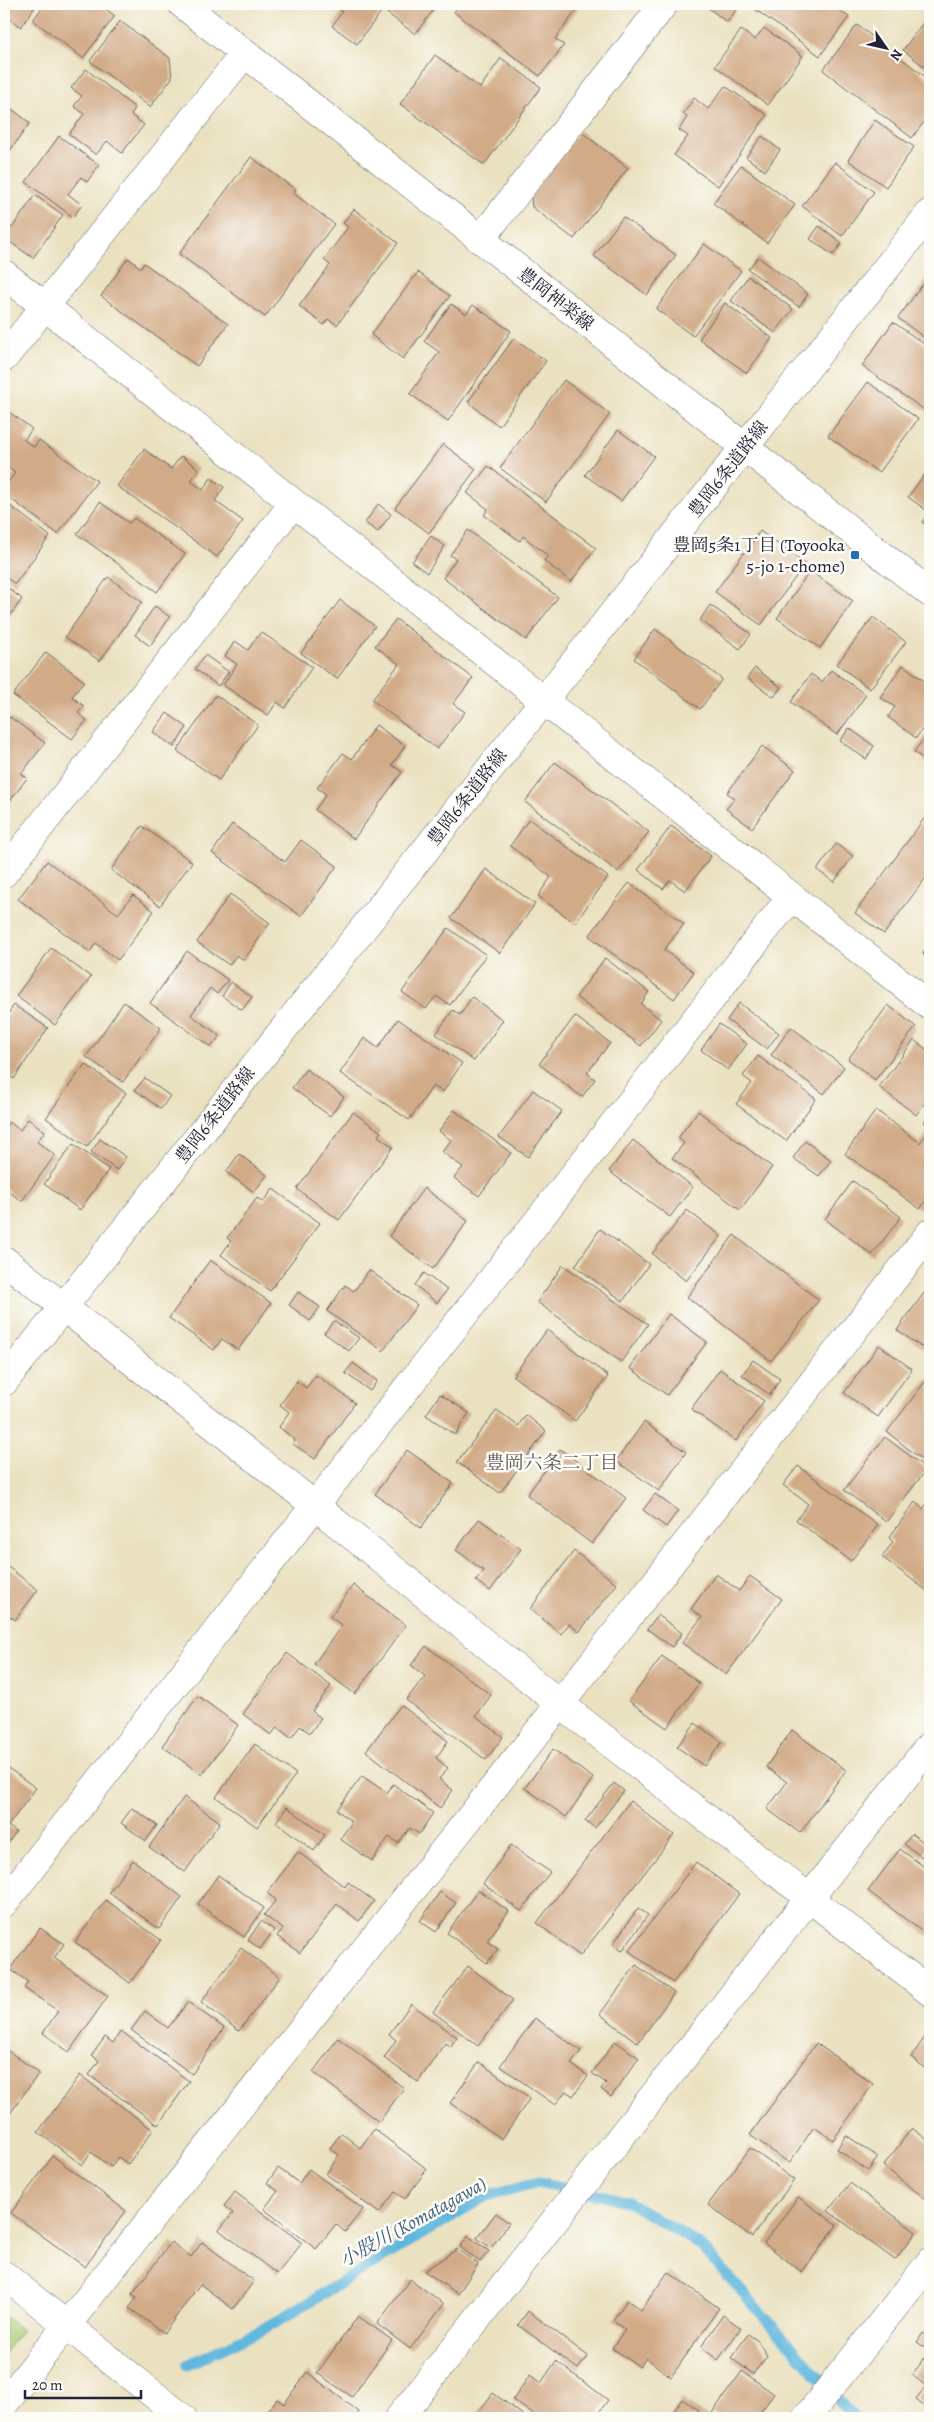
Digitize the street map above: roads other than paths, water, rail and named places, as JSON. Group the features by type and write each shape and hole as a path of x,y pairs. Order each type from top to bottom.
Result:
{"street":[{"name":"豊岡神楽線","path":"182,4 480,240 746,446 930,593"},
{"path":"480,240 664,4"},
{"path":"4,358 244,54"},
{"name":"豊岡6条道路線","path":"4,1382 930,213"},
{"path":"4,274 930,1006"},
{"path":"4,873 293,504"},
{"path":"4,1903 314,1504 791,897"},
{"path":"4,2404 560,1704 930,1233"},
{"path":"4,1260 314,1504 560,1704 930,1992"},
{"path":"399,2418 930,1745"},
{"path":"810,2414 930,2262"},
{"path":"4,2275 183,2418"}],"waterway":[{"name":"小股川 (Komatagawa)","path":"187,2365 262,2330 486,2196 538,2182 627,2201 700,2245 855,2418"}],"place":[{"name":"豊岡5条1丁目 (Toyooka 5-jo 1-chome)","path":"855,555"}],"district":[{"name":"豊岡六条二丁目","path":"552,1463"}]}
